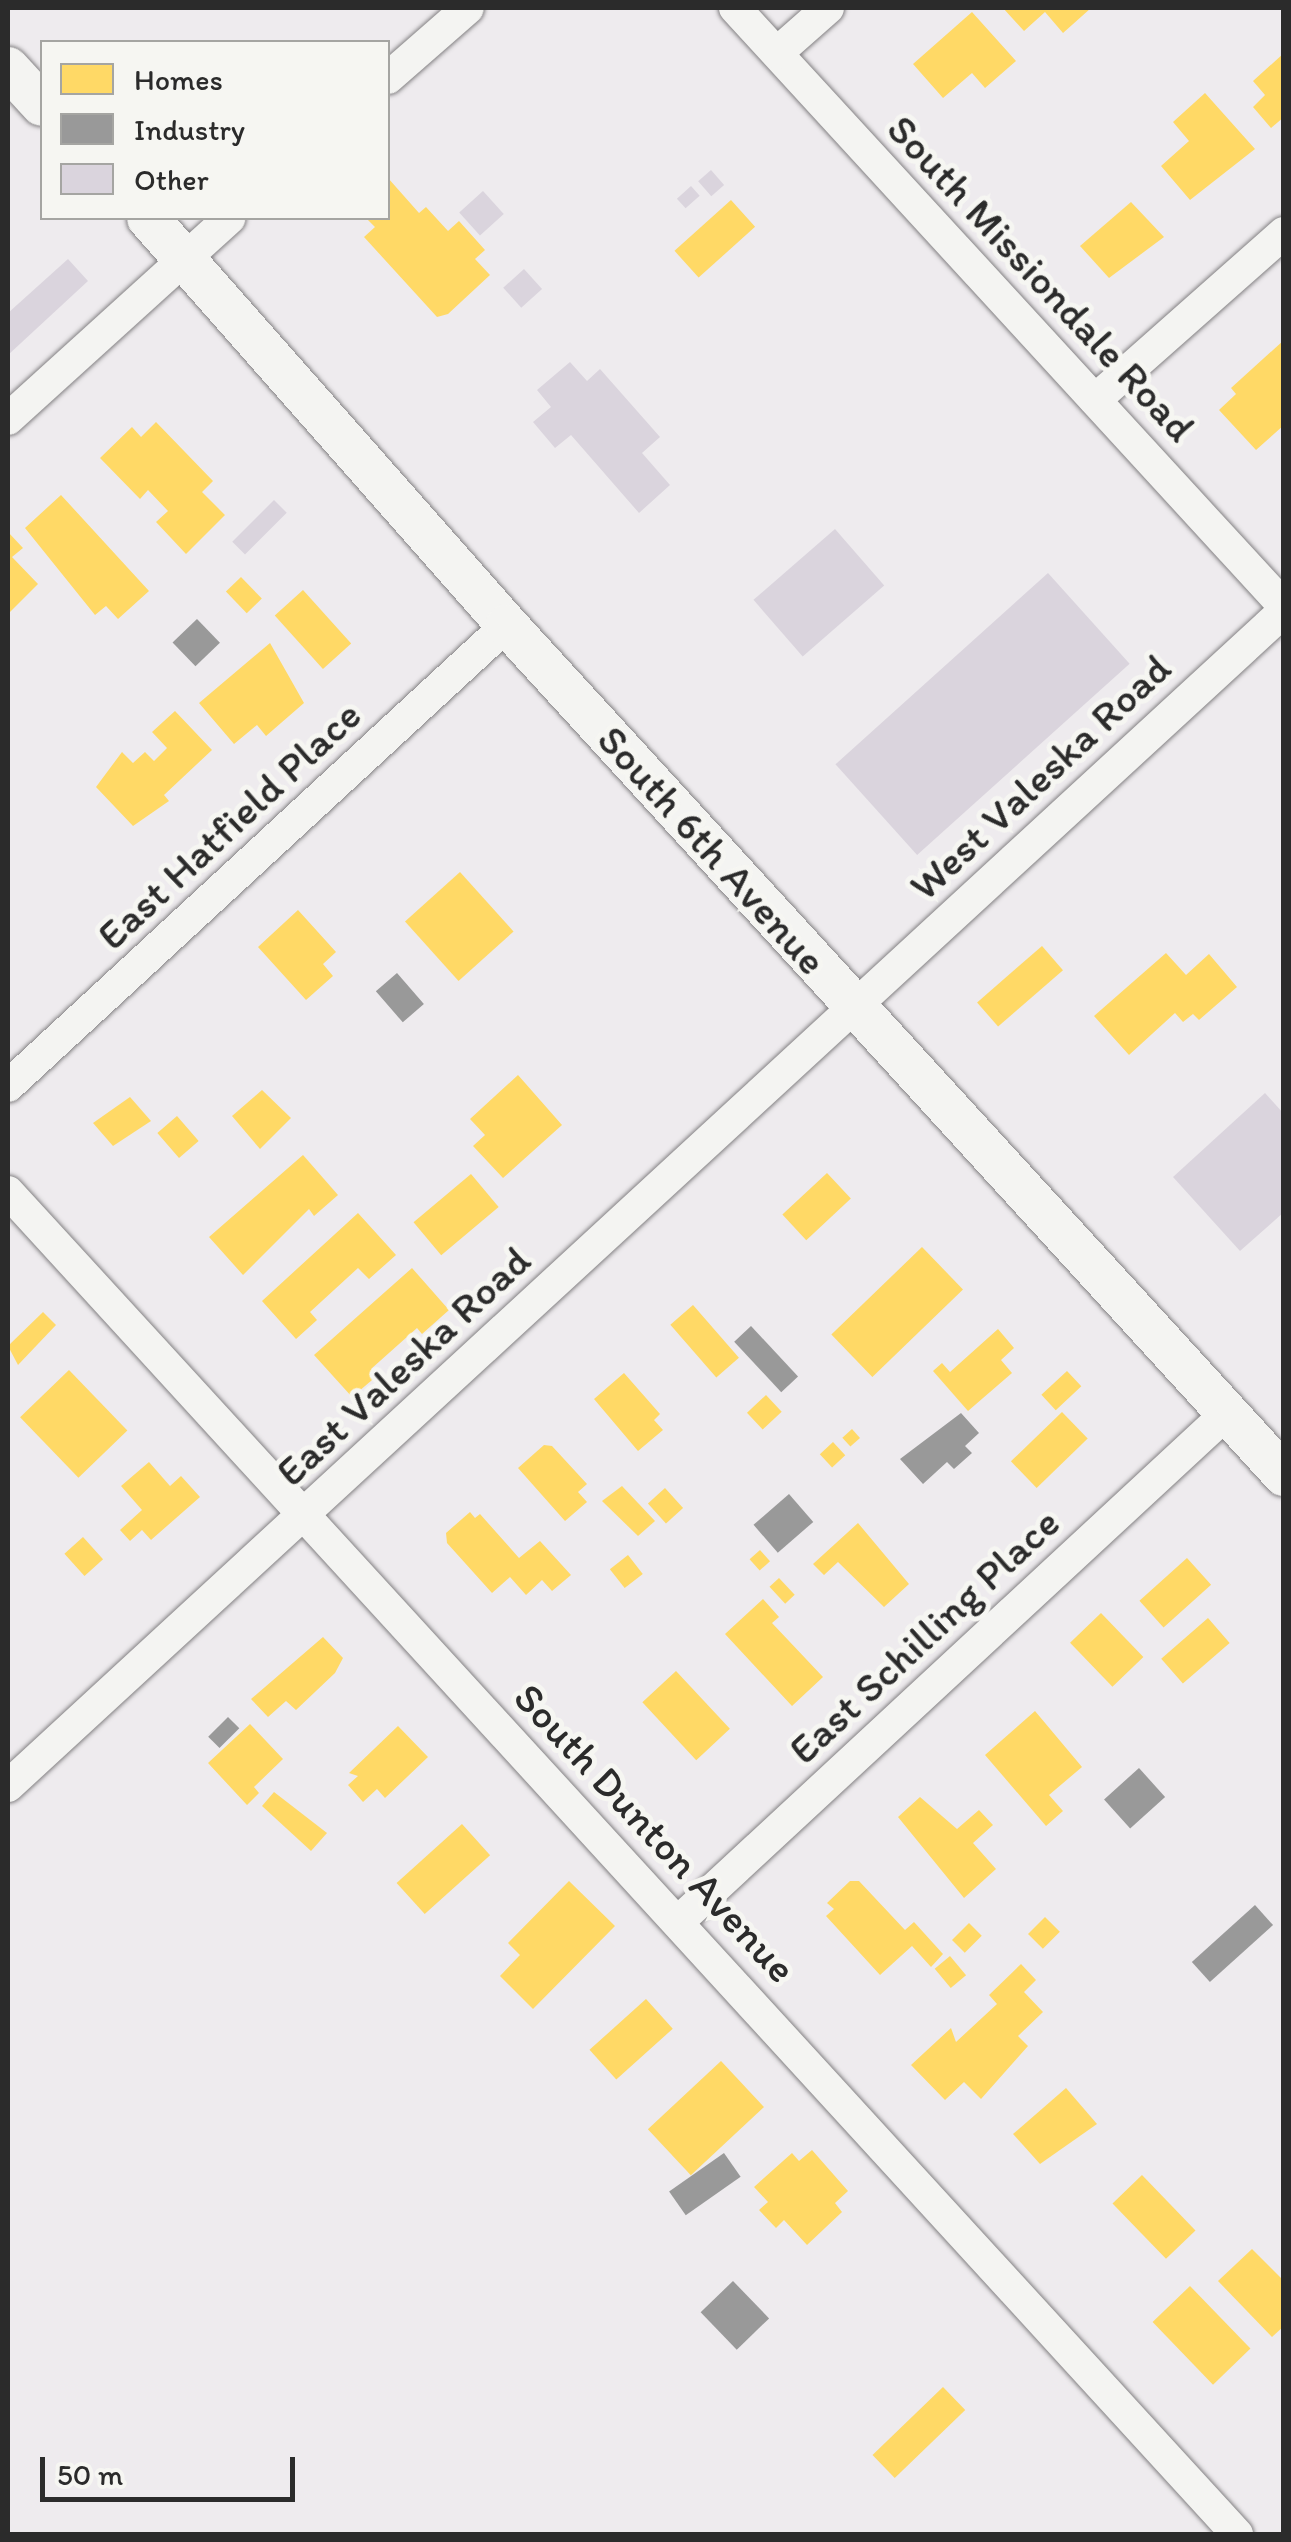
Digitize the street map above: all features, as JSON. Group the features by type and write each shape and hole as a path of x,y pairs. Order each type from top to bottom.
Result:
{"street":[{"path":"390,76 468,8"},
{"name":"South Missiondale Road","path":"735,8 1284,608"},
{"path":"777,53 828,8"},
{"path":"8,68 40,103"},
{"name":"South 6th Avenue","path":"150,220 507,625 1284,1475"},
{"path":"8,419 228,220"},
{"path":"1095,400 1284,233"},
{"name":"West Valeska Road","path":"854,1007 1284,608"},
{"name":"East Hatfield Place","path":"8,1086 507,625"},
{"name":"East Valeska Road","path":"8,1786 854,1007"},
{"name":"South Dunton Avenue","path":"8,1192 1238,2534"},
{"name":"East Schilling Place","path":"679,1921 1227,1413"}],"building: Homes":[{"path":"1003,8 1091,8 1063,33 1045,12 1024,31"},
{"path":"972,12 1016,61 985,88 972,73 943,98 913,64"},
{"path":"1284,53 1284,117 1271,128 1253,107 1265,95 1253,81"},
{"path":"1205,93 1255,149 1190,200 1161,166 1189,141 1173,122"},
{"path":"390,180 419,213 426,207 448,231 459,221 485,250 475,259 490,275 448,314 437,317 364,237 375,227 368,220 390,220"},
{"path":"731,200 755,227 699,278 675,251"},
{"path":"1131,202 1164,237 1109,278 1080,246"},
{"path":"1284,340 1284,425 1256,450 1219,410 1236,394 1231,388"},
{"path":"156,422 213,481 202,492 225,515 186,554 156,522 168,511 148,490 140,499 100,458 132,427 141,437"},
{"path":"61,495 149,591 118,619 106,606 95,615 25,528"},
{"path":"8,532 23,548 12,557 38,584 8,614"},
{"path":"241,577 262,599 247,613 226,592"},
{"path":"303,590 351,644 323,669 275,615"},
{"path":"270,643 304,703 266,736 257,725 234,744 199,703"},
{"path":"175,711 212,750 164,795 169,801 133,826 96,787 122,752 133,763 145,752 154,761 167,748 152,732"},
{"path":"460,872 514,931 459,981 405,922"},
{"path":"298,910 336,952 323,964 333,976 306,1000 258,947"},
{"path":"1042,946 1063,970 998,1027 977,1002"},
{"path":"1166,953 1186,975 1209,954 1237,987 1199,1020 1193,1014 1183,1022 1175,1013 1129,1055 1094,1016"},
{"path":"518,1075 562,1125 503,1178 473,1146 485,1135 470,1119"},
{"path":"262,1090 291,1118 260,1149 232,1116"},
{"path":"130,1097 151,1121 113,1146 93,1123"},
{"path":"177,1116 199,1141 179,1158 157,1133"},
{"path":"303,1155 338,1195 314,1216 309,1209 243,1275 209,1237"},
{"path":"827,1173 851,1199 806,1240 782,1215"},
{"path":"471,1174 499,1207 441,1255 414,1222"},
{"path":"358,1213 396,1255 369,1279 358,1268 310,1312 317,1320 296,1339 262,1301"},
{"path":"922,1247 963,1289 872,1377 831,1335"},
{"path":"412,1268 449,1310 422,1334 417,1328 371,1369 378,1375 352,1397 314,1355"},
{"path":"693,1305 739,1358 716,1378 670,1325"},
{"path":"43,1312 56,1325 18,1365 8,1346"},
{"path":"998,1329 1014,1348 1001,1360 1012,1373 968,1411 933,1371 942,1363 950,1372"},
{"path":"69,1370 127,1430 78,1478 20,1417"},
{"path":"1067,1371 1081,1386 1056,1410 1041,1395"},
{"path":"624,1373 660,1414 654,1420 663,1430 638,1451 594,1399"},
{"path":"766,1395 782,1412 763,1430 747,1413"},
{"path":"1062,1412 1088,1439 1037,1488 1011,1461"},
{"path":"852,1429 860,1438 850,1447 842,1438"},
{"path":"833,1442 845,1455 832,1467 820,1454"},
{"path":"544,1445 552,1446 587,1484 578,1492 587,1502 565,1521 518,1468"},
{"path":"149,1462 170,1486 181,1476 200,1497 151,1540 142,1530 130,1541 120,1530 142,1510 121,1486"},
{"path":"622,1486 655,1521 638,1536 602,1501"},
{"path":"665,1488 683,1508 666,1523 648,1503"},
{"path":"470,1512 475,1518 480,1514 519,1558 540,1541 571,1575 552,1591 542,1580 526,1595 510,1577 492,1593 447,1543 446,1533"},
{"path":"858,1523 909,1584 884,1607 838,1562 824,1575 813,1564"},
{"path":"83,1537 103,1559 84,1576 64,1554"},
{"path":"760,1550 770,1561 760,1571 750,1559"},
{"path":"628,1555 643,1574 625,1588 610,1569"},
{"path":"1187,1558 1211,1585 1164,1628 1139,1601"},
{"path":"779,1578 795,1595 785,1604 769,1587"},
{"path":"763,1599 779,1617 772,1623 823,1677 792,1706 725,1634"},
{"path":"1101,1613 1143,1657 1112,1687 1070,1643"},
{"path":"1208,1618 1230,1643 1183,1684 1161,1659"},
{"path":"323,1637 343,1658 335,1673 296,1710 286,1701 268,1717 251,1699"},
{"path":"676,1671 730,1729 696,1760 642,1702"},
{"path":"1035,1711 1082,1767 1049,1795 1063,1811 1046,1826 985,1755"},
{"path":"250,1724 283,1759 254,1787 259,1793 247,1805 208,1763"},
{"path":"398,1726 428,1757 385,1798 377,1789 363,1802 348,1785 358,1776 349,1773"},
{"path":"274,1792 327,1833 311,1851 262,1806"},
{"path":"920,1797 957,1829 979,1810 993,1825 973,1843 996,1869 964,1898 898,1817"},
{"path":"462,1824 490,1855 425,1914 397,1883"},
{"path":"569,1881 615,1926 533,2009 500,1976 520,1955 508,1943"},
{"path":"850,1881 859,1881 905,1930 914,1922 943,1954 931,1967 912,1946 880,1975 826,1916 834,1909 827,1903"},
{"path":"1045,1917 1060,1932 1043,1949 1028,1934"},
{"path":"969,1923 982,1936 965,1953 952,1940"},
{"path":"950,1956 966,1975 951,1988 935,1969"},
{"path":"1021,1964 1036,1980 1024,1992 1043,2012 1018,2036 1028,2046 981,2099 964,2082 945,2100 911,2065 951,2028 956,2042 997,2004 989,1995"},
{"path":"646,1999 673,2029 616,2080 590,2050"},
{"path":"721,2061 764,2107 691,2175 648,2129"},
{"path":"1066,2088 1097,2124 1040,2164 1013,2134"},
{"path":"812,2150 848,2191 835,2203 842,2212 807,2245 784,2220 776,2228 759,2210 768,2202 754,2187 792,2153 799,2161"},
{"path":"1142,2175 1195,2230 1166,2259 1113,2203"},
{"path":"1252,2249 1284,2281 1284,2326 1272,2337 1218,2281"},
{"path":"1190,2286 1250,2349 1213,2385 1153,2322"},
{"path":"943,2387 965,2410 895,2478 873,2455"}],"building: Industry":[{"path":"197,619 220,643 195,666 173,643"},
{"path":"397,973 424,1004 403,1022 376,991"},
{"path":"751,1326 798,1376 781,1392 734,1342"},
{"path":"961,1413 979,1433 965,1446 972,1453 954,1469 947,1462 923,1484 900,1459"},
{"path":"789,1494 813,1522 778,1553 754,1525"},
{"path":"228,1717 239,1728 220,1748 208,1737"},
{"path":"1139,1768 1165,1797 1130,1828 1104,1799"},
{"path":"1255,1905 1273,1925 1210,1982 1192,1962"},
{"path":"724,2153 741,2177 686,2215 669,2191"},
{"path":"733,2281 769,2318 737,2350 701,2312"}],"building: Other":[{"path":"711,170 724,185 711,196 698,181"},
{"path":"691,186 700,196 686,208 677,199"},
{"path":"483,191 504,214 480,235 459,212"},
{"path":"68,259 88,281 8,355 8,313"},
{"path":"524,269 542,289 521,308 503,288"},
{"path":"570,362 587,381 600,369 660,437 642,453 670,485 639,513 571,435 555,448 533,422 551,407 537,390"},
{"path":"274,500 287,513 245,554 232,542"},
{"path":"835,529 884,586 803,656 753,600"},
{"path":"1048,573 1130,664 917,855 835,764"},
{"path":"1265,1093 1284,1114 1284,1212 1240,1251 1173,1177"}]}
